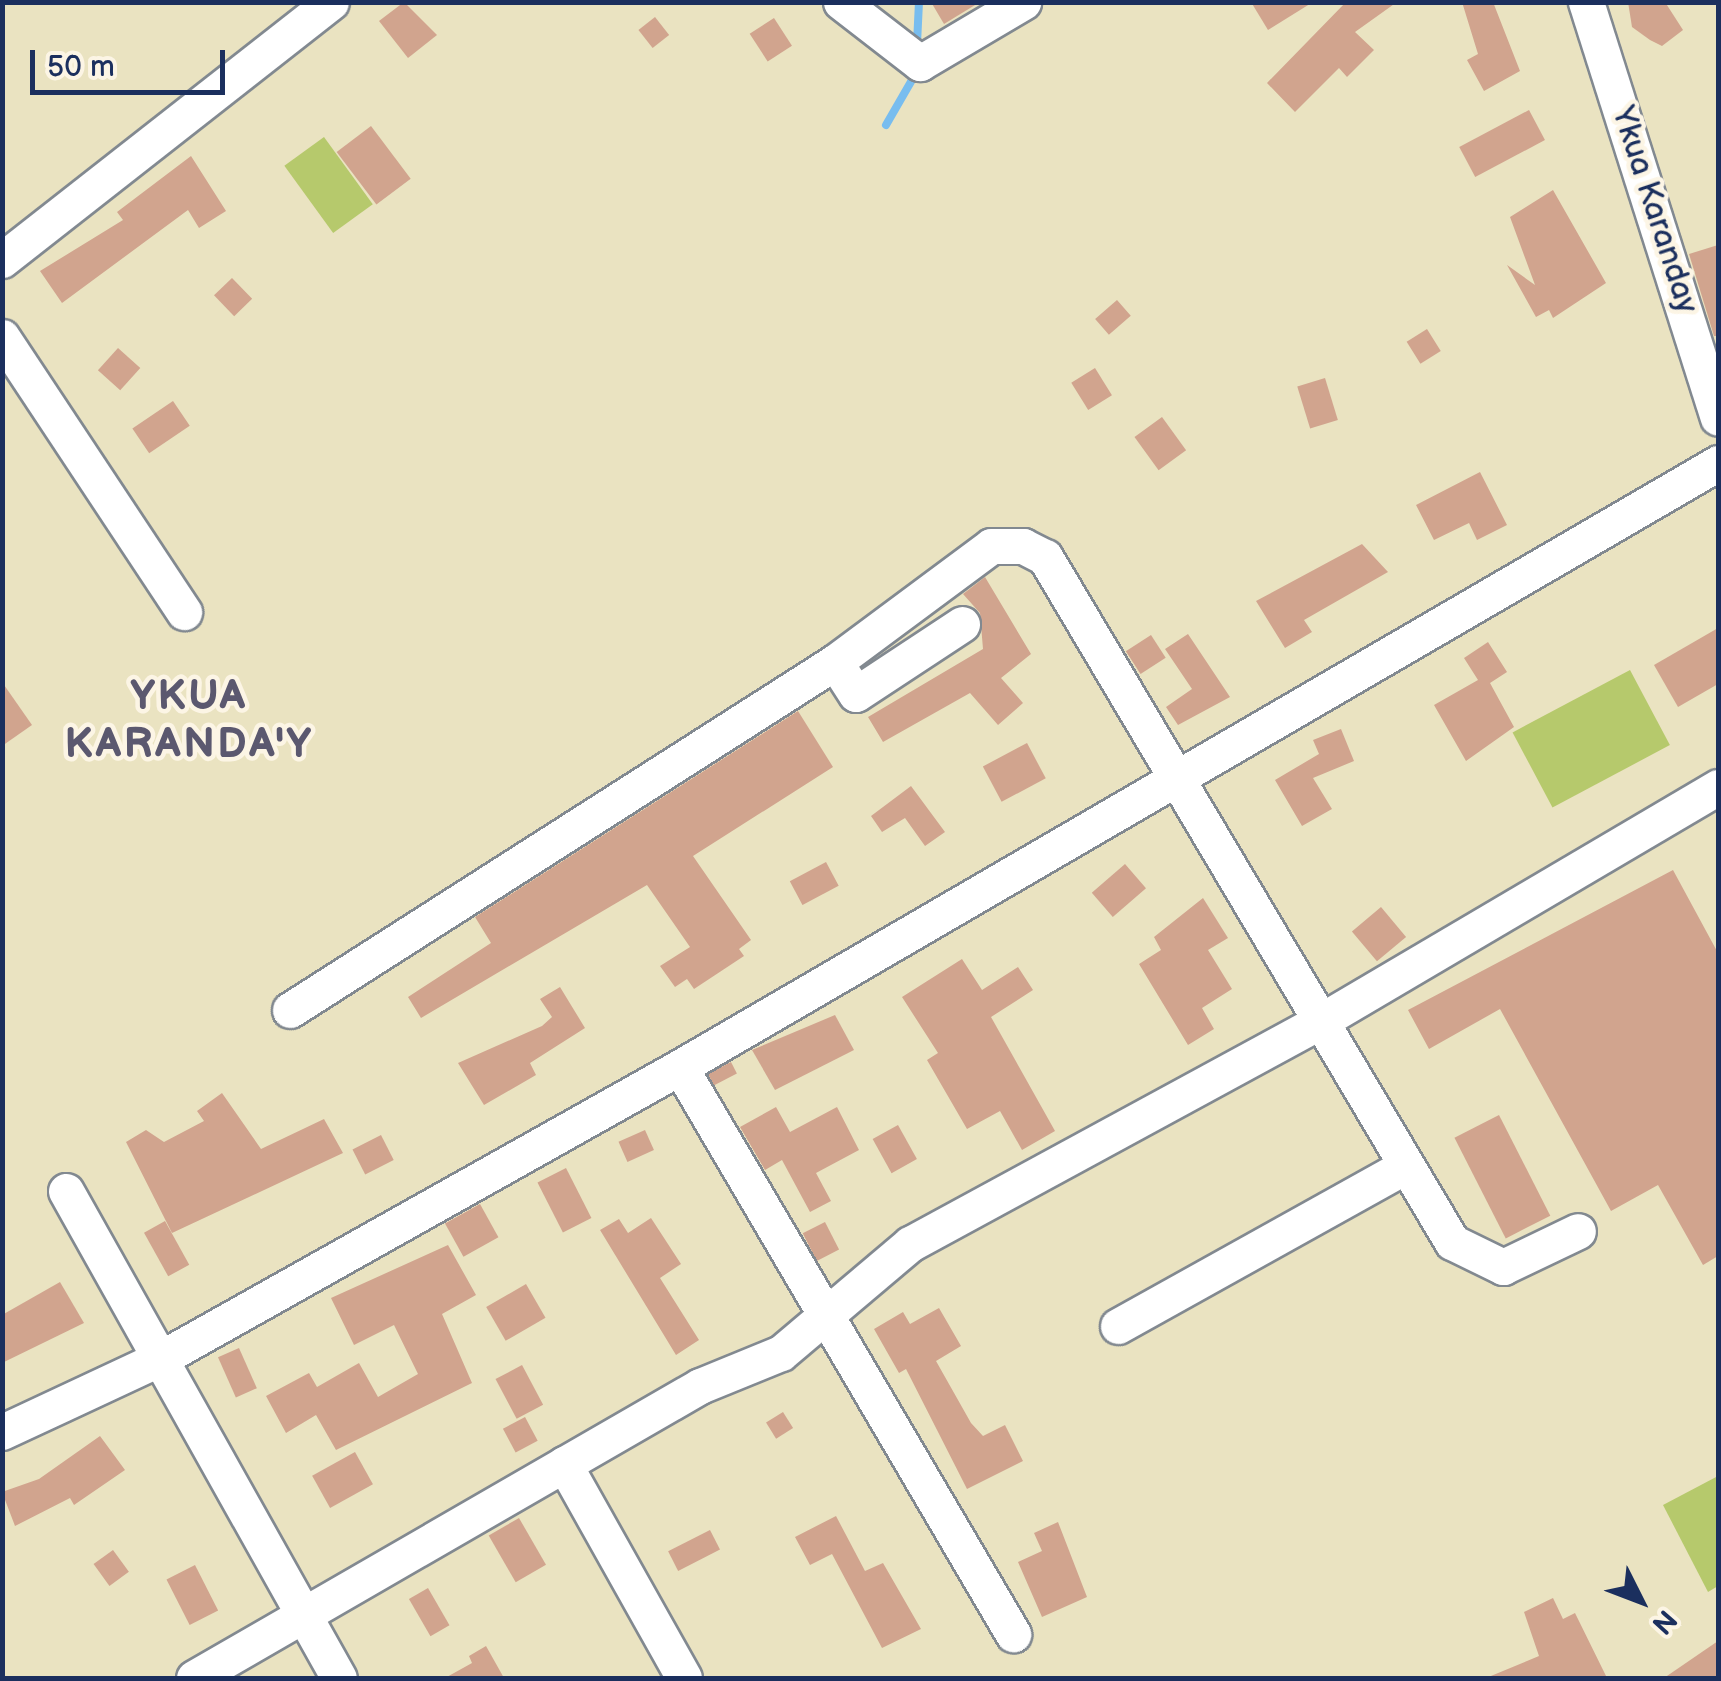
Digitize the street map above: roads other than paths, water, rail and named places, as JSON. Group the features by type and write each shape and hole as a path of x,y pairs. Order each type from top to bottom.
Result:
{"street":[{"path":"2,260 331,2"},
{"path":"841,2 920,64 1023,2"},
{"name":"Ykua Karanday","path":"1586,2 1718,418"},
{"path":"2,337 184,612"},
{"path":"2,1432 165,1356 680,1067 1175,773 1718,463"},
{"path":"290,1010 835,662 991,546 1023,546 1045,557 1326,1018 1406,1166 1473,1260 1503,1266 1578,1230"},
{"path":"835,662 856,694 962,624"},
{"path":"194,1678 564,1464 780,1352 910,1244 1326,1018 1718,787"},
{"path":"680,1067 1013,1634"},
{"path":"1118,1326 1406,1166"},
{"path":"66,1190 165,1356 339,1678"},
{"path":"564,1464 684,1678"}],"waterway":[{"path":"917,44 919,2"},
{"path":"886,125 916,73"}],"district":[{"name":"YKUA KARANDA'Y","path":"189,721"}]}
